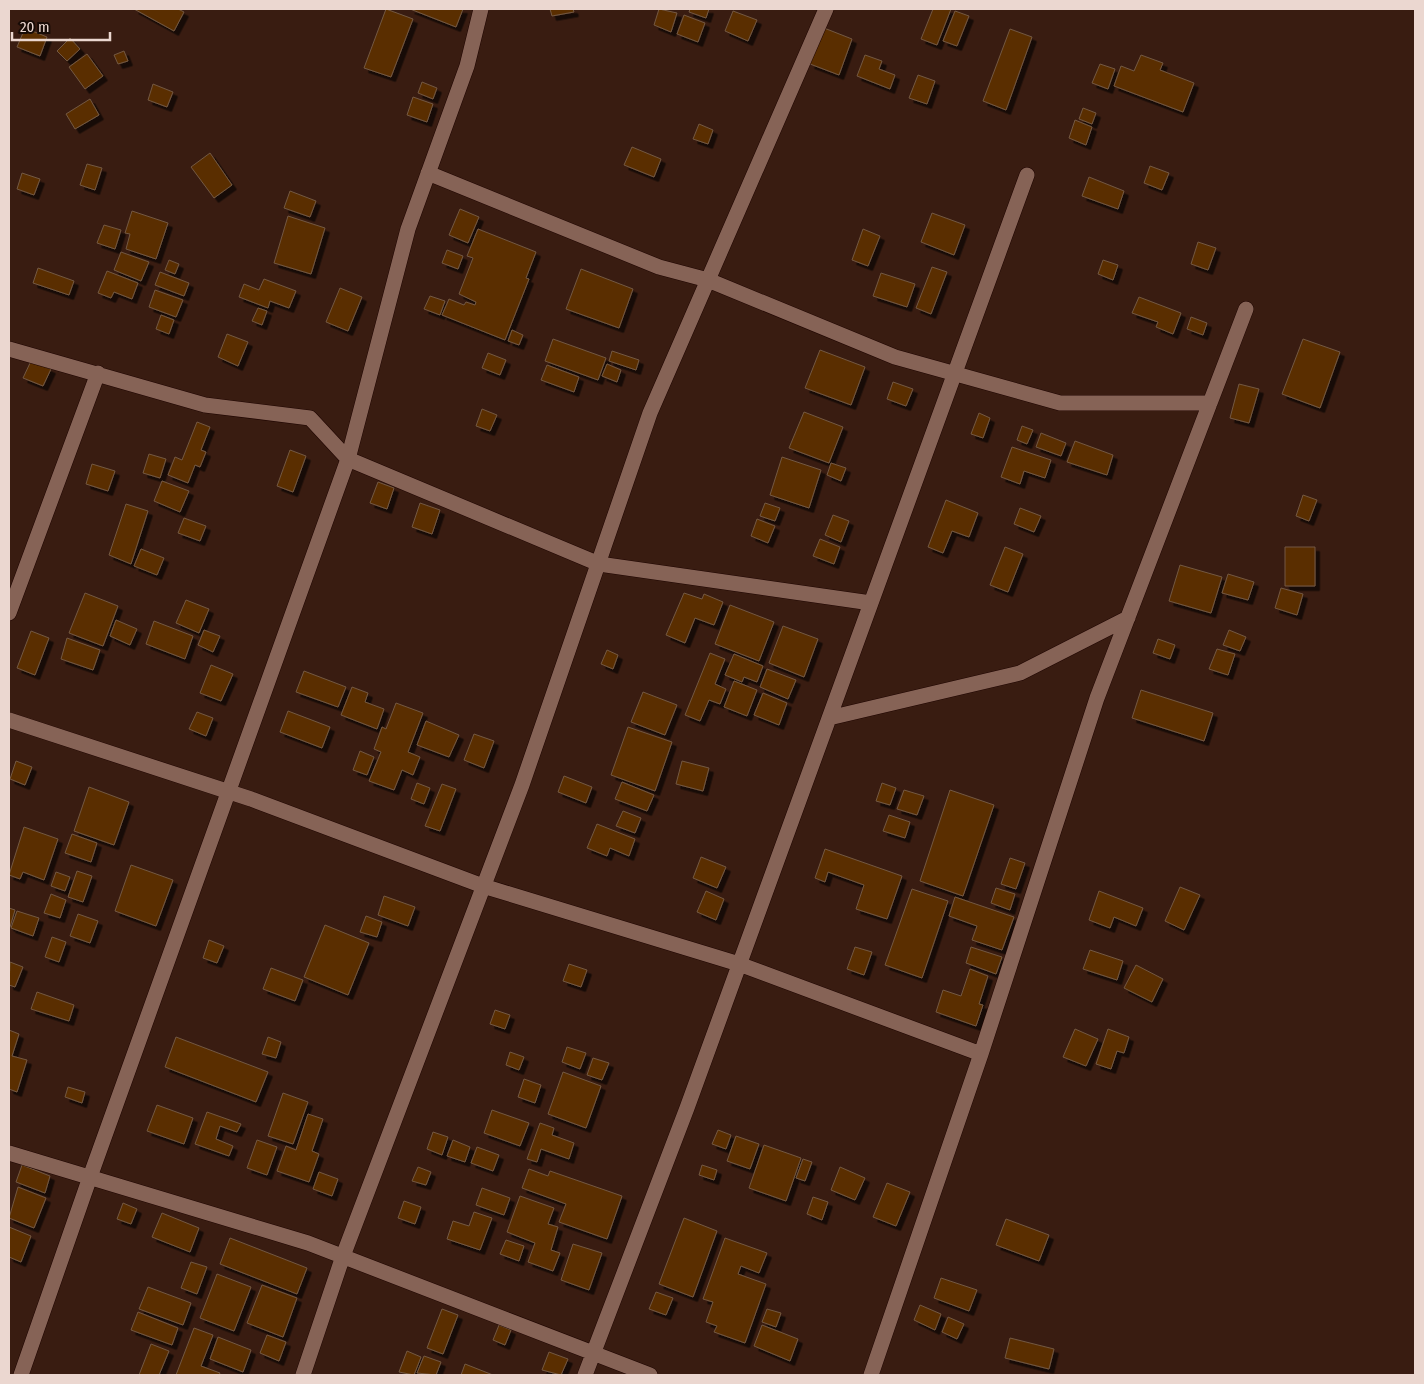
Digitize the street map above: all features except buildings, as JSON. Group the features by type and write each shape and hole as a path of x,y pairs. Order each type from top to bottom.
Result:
{"street":[{"path":"22,1375 90,1177 348,459 408,229 467,66 481,9"},
{"path":"303,1375 343,1256 522,785 650,413 826,9"},
{"path":"428,173 659,267 708,280 894,357 1060,403 1210,403"},
{"path":"585,1375 740,964 1027,175"},
{"path":"871,1375 981,1054 1097,698 1246,309"},
{"path":"9,349 205,405 310,418 348,459 598,564 870,603"},
{"path":"9,613 98,373"},
{"path":"829,718 1020,673 1128,618"},
{"path":"9,720 228,792 483,886 740,964 981,1054"},
{"path":"9,1153 308,1243 650,1375"}]}
